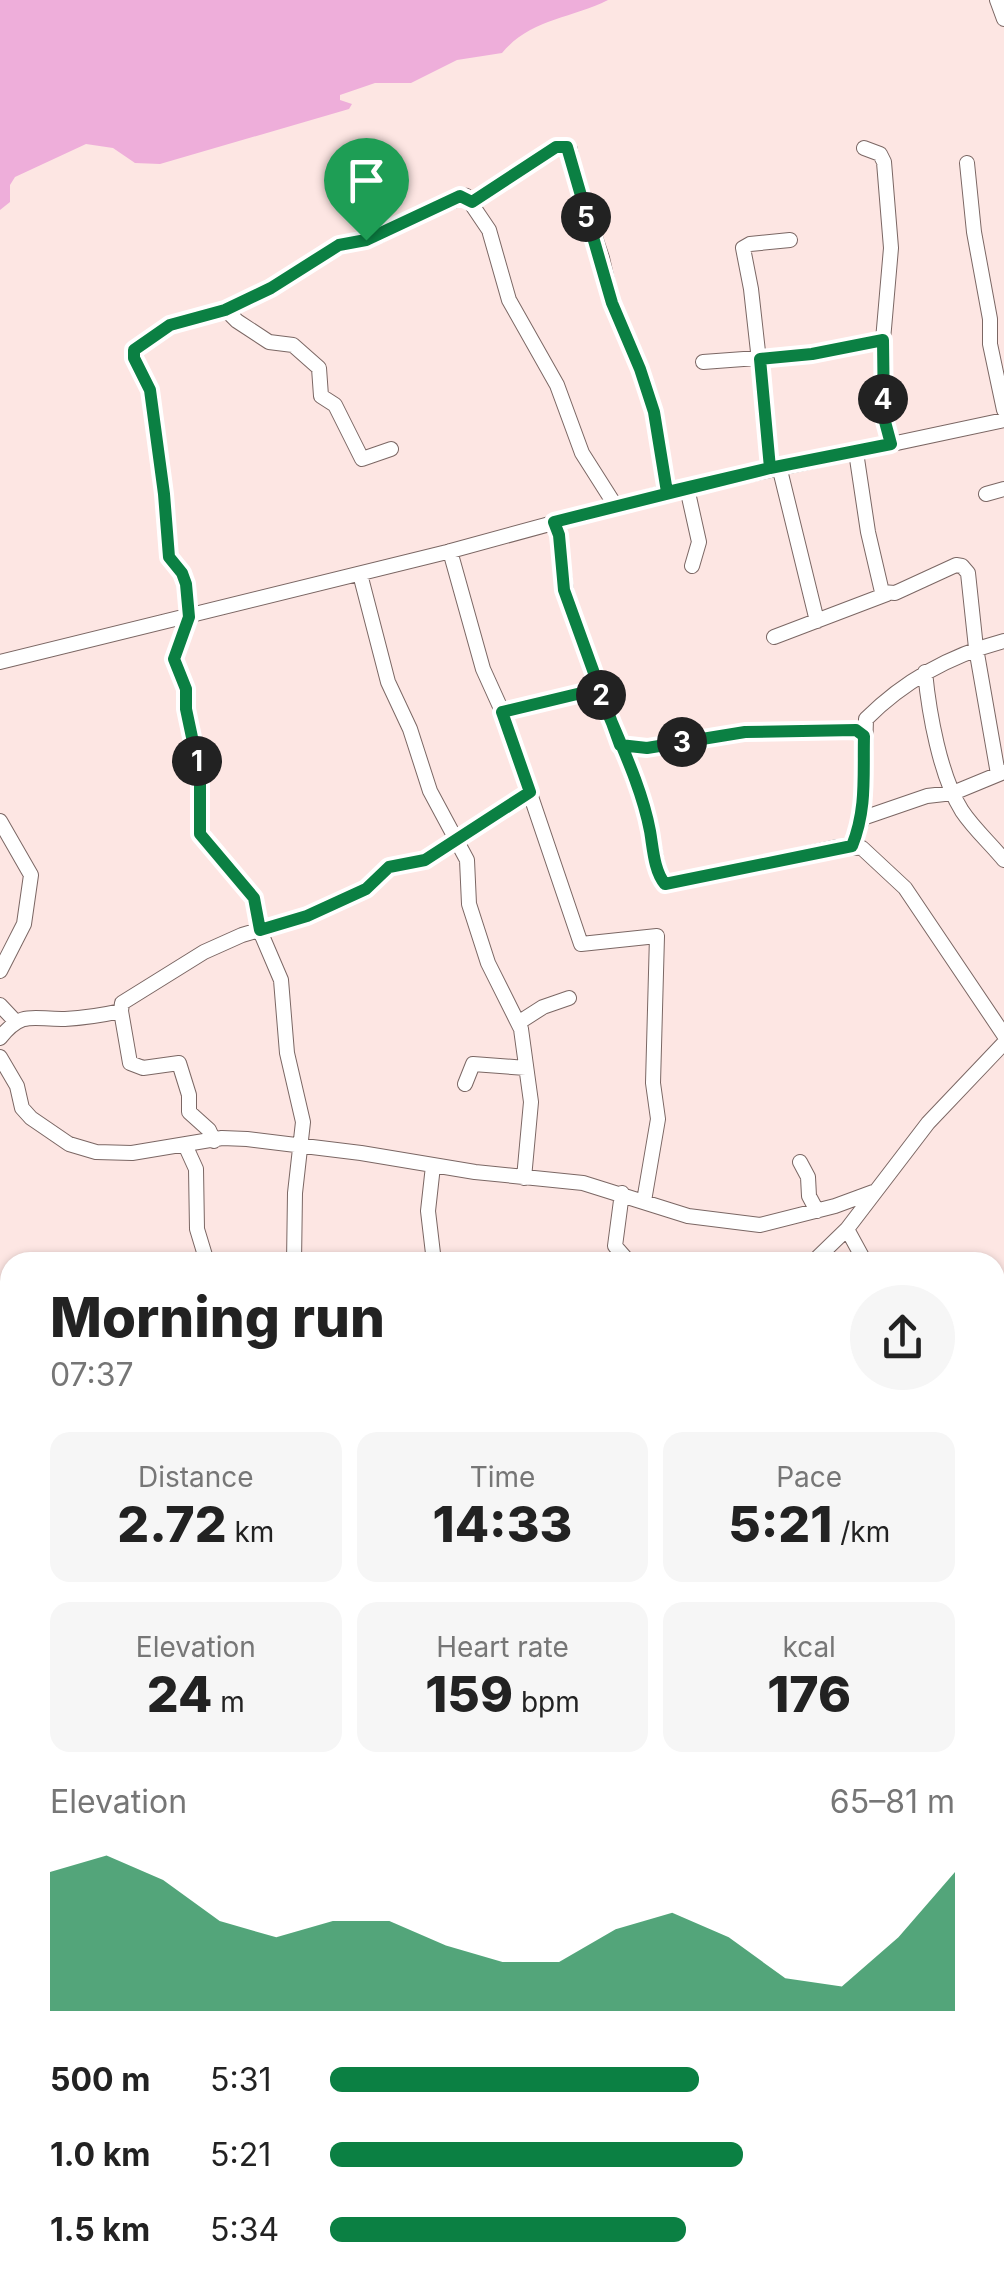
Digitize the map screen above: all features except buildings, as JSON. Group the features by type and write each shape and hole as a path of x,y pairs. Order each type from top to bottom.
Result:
{"street":[{"path":"998,0 1004,19"},
{"path":"472,202 556,147 570,150 612,303 654,412 667,492"},
{"path":"864,148 880,154 886,178 890,248 883,340 884,418 891,444"},
{"path":"968,162 974,232 990,319 1004,438"},
{"path":"294,1252 296,1169 303,1122 287,1053 281,980 260,930 254,898 200,834 200,775 186,709 186,689 174,659 189,617 186,584 169,557 150,390 134,350 170,325 225,310 271,288 339,245 380,235 460,196 472,202 489,230 500,258 508,300 557,385 582,453 615,506"},
{"path":"790,240 743,248 774,467 817,620"},
{"path":"225,310 236,322 269,342 293,345 320,368 320,396 335,404 362,459 391,449"},
{"path":"703,362 812,354 883,340"},
{"path":"0,662 360,574 667,492 1003,417"},
{"path":"856,452 880,587 887,594"},
{"path":"687,488 700,542 692,566"},
{"path":"986,494 1004,489"},
{"path":"554,522 559,535 564,590 648,818 658,872 665,884 852,846 866,850 906,888 1004,1035"},
{"path":"450,551 468,622 581,944 658,936 653,1083 658,1119 644,1201"},
{"path":"774,637 906,589 951,566 962,566 971,582 976,648 1001,774 953,793 927,796 863,818"},
{"path":"360,574 388,682 410,728 430,792 466,860 468,904 488,963 518,1022 531,1102 524,1178"},
{"path":"620,745 647,748 745,732 862,728 925,672 976,648 1004,642"},
{"path":"925,672 928,707 953,793 962,811 1004,860"},
{"path":"502,712 598,689"},
{"path":"852,846 863,818 862,728"},
{"path":"214,1140 189,1112 189,1094 178,1063 142,1068 130,1064 122,1004 204,952 307,916 366,889 389,867 425,860 530,792"},
{"path":"0,822 30,876 24,924 0,971"},
{"path":"518,1022 543,1007 570,998"},
{"path":"0,1005 16,1022"},
{"path":"0,1038 16,1022 36,1016 62,1020 121,1011"},
{"path":"823,1252 962,1084 1004,1043"},
{"path":"0,1057 17,1086 22,1108 43,1128 69,1144 96,1152 132,1153 234,1138 583,1183 688,1216 746,1224 776,1223 873,1192"},
{"path":"466,1084 473,1064 526,1068"},
{"path":"186,1146 196,1169 197,1229 203,1252"},
{"path":"800,1162 817,1210"},
{"path":"433,1166 428,1210 433,1252"},
{"path":"617,1192 618,1252"},
{"path":"836,1206 850,1224 861,1252"}],"shaded area":[{"path":"0,0 608,0 538,26 502,53 457,60 411,83 375,83 340,95 340,100 352,104 349,109 160,164 135,163 113,148 86,144 15,177 10,185 10,202 0,210"}],"route":[{"path":"366,240 339,245 271,288 225,310 170,325 134,350 150,390 169,557 186,584 189,617 174,659 186,689 186,709 200,775 200,834 254,898 260,930 307,916 366,889 389,867 425,860 530,792 502,712 598,689 648,818 658,872 665,884 852,846 863,818 864,796 864,736 856,730 745,732 647,748 620,745 574,625 564,590 559,535 554,522 770,468 891,444 884,418 883,340 760,359 770,468 667,492 654,412 612,303 567,147 556,147 472,202 466,196 453,198 366,240"}]}
